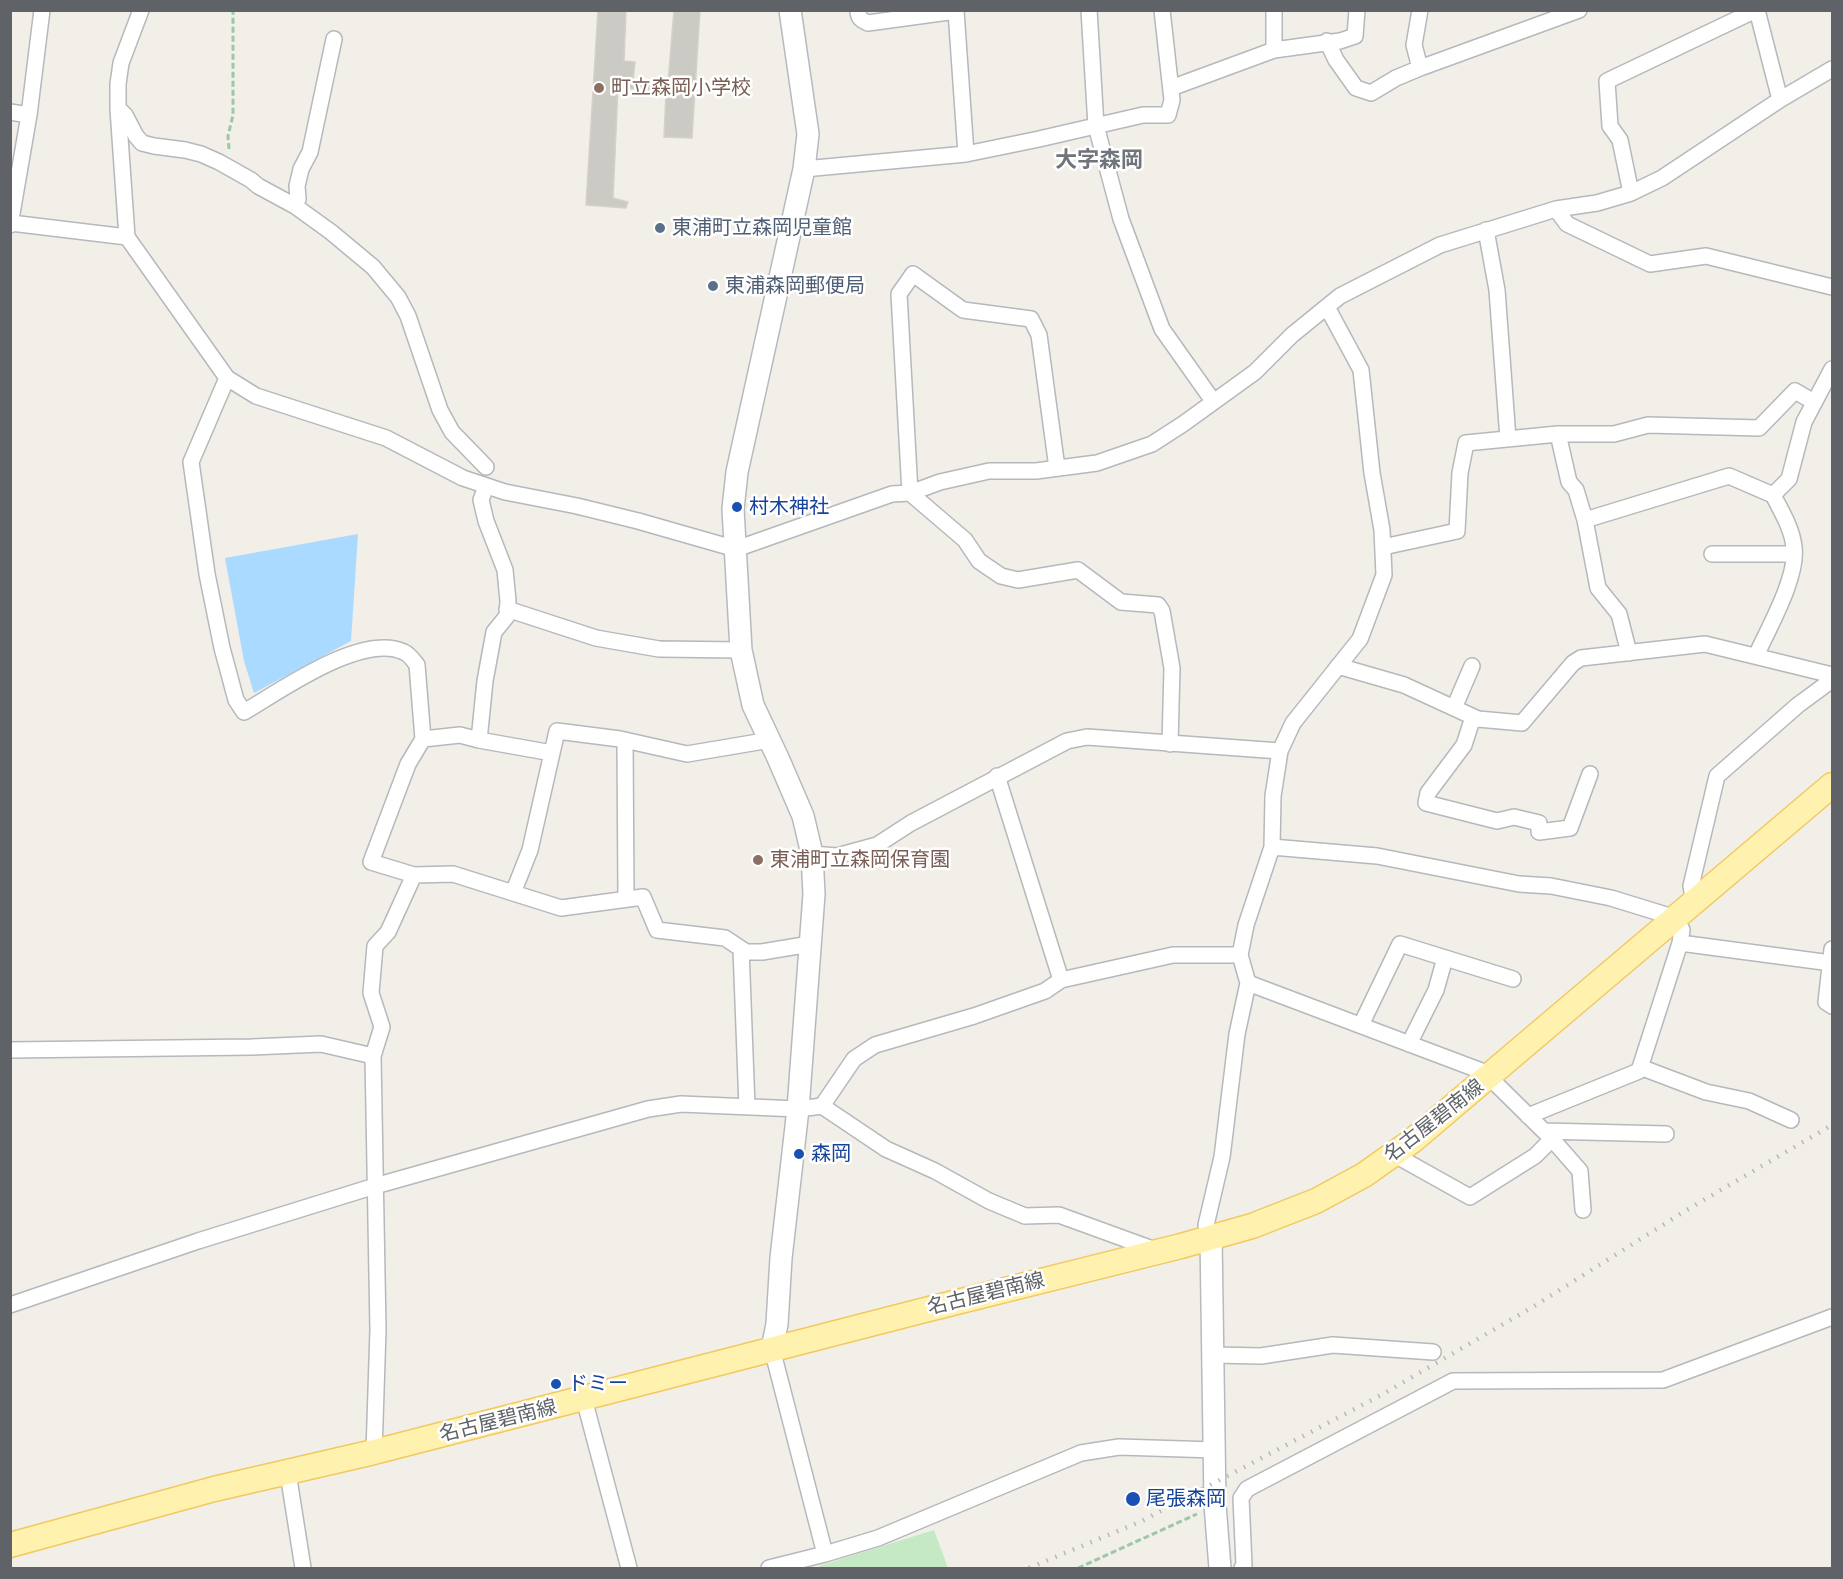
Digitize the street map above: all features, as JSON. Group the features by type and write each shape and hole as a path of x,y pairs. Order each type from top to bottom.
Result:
{"main road":[{"name":"名古屋碧南線","path":"10,1545 214,1489 374,1452 1210,1238 1252,1226 1316,1201 1364,1175 1412,1141 1833,785"}],"street":[{"path":"42,10 29,115 11,224 127,237"},
{"path":"141,10 121,63 118,84 127,237 227,378 256,396 386,438 463,478 486,486 638,521 736,549 892,494 910,494 940,482 989,471 1036,471 1096,463 1152,444 1255,372 1292,335 1340,297 1440,246 1556,209 1597,203 1631,193 1662,178 1781,99 1833,69"},
{"path":"790,10 808,135 804,169 737,472 733,509 741,650 753,705 803,816 812,854 814,894 798,1109 781,1258 777,1324 772,1349 825,1554"},
{"path":"858,10 861,20 868,23 956,11 966,154"},
{"path":"1089,10 1096,126 1121,219 1162,329 1213,402"},
{"path":"804,169 966,154 1143,115 1168,115 1172,100 1162,10"},
{"path":"1274,10 1274,50"},
{"path":"1171,88 1274,50 1326,41 1340,41 1355,36 1357,10"},
{"path":"1420,10 1414,45 1420,68"},
{"path":"1326,41 1356,88 1371,93 1396,78 1420,68 1579,10"},
{"path":"1631,193 1620,140 1610,126 1607,81 1757,10 1781,99"},
{"path":"295,206 298,199 297,186 301,169 310,152 334,39"},
{"path":"118,108 125,115 142,143 201,154 219,162 267,192 295,206 353,249 373,267 398,297 408,316 440,410 452,432 486,467"},
{"path":"10,112 29,115"},
{"path":"1556,209 1567,224 1650,264 1706,256 1833,287"},
{"path":"1486,230 1497,290 1508,439"},
{"path":"1057,468 1039,334 1031,319 963,310 913,274 899,294 910,494 965,540 978,561 1001,576 1018,580 1078,570 1121,602 1158,605 1162,611 1172,668 1170,744"},
{"path":"1220,1569 1215,1505 1210,1238 1206,1225 1221,1157 1237,1034 1248,983 1240,955 1246,925 1272,847 1273,796 1280,751 1293,723 1360,639 1384,575 1382,530 1372,473 1361,370 1327,307"},
{"path":"1773,495 1789,479 1804,422 1833,369"},
{"path":"227,378 191,462 207,574 222,648 236,700 244,712 323,666 359,651 386,648 405,652 417,665 423,739 408,764 371,862 414,875 453,874 561,908 643,897 657,930 725,938 746,952 762,952 810,944"},
{"path":"1383,547 1457,531 1460,473 1466,443 1558,434 1614,434 1648,425 1759,428 1795,391 1814,402"},
{"path":"1558,434 1569,482 1576,490 1584,520 1598,588 1619,614 1629,653"},
{"path":"1584,520 1729,477 1773,495 1788,526 1794,546 1794,568 1756,656"},
{"path":"479,740 485,681 494,632 507,615 506,570 486,520 481,500 486,486"},
{"path":"1712,554 1794,554"},
{"path":"507,609 596,638 617,642 659,649 741,650"},
{"path":"1338,666 1404,685 1478,719 1522,723 1573,663 1581,658 1705,644 1833,675"},
{"path":"1454,708 1472,666"},
{"path":"1528,1116 1639,1071 1680,943 1685,911 1717,776 1798,705 1833,680"},
{"path":"1473,717 1464,745 1428,793 1426,802 1497,821 1514,817 1539,823 1539,832 1570,828 1590,774"},
{"path":"513,893 530,850 557,731 625,741 687,754 770,740"},
{"path":"423,739 460,735 552,753"},
{"path":"812,854 837,856 877,845 911,823 1067,741 1087,737 1280,751"},
{"path":"625,741 626,899"},
{"path":"998,776 1061,980"},
{"path":"1272,847 1377,856 1519,884 1551,886 1685,911"},
{"path":"374,1452 378,1330 373,1056 382,1027 371,993 375,946 388,932 414,875"},
{"path":"1680,943 1832,956 1826,1002 1833,1006"},
{"path":"1361,1025 1400,944 1513,979"},
{"path":"741,950 747,1107"},
{"path":"822,1106 854,1059 874,1045 974,1016 1035,995 1061,980 1173,955 1240,955"},
{"path":"1409,1044 1436,990 1445,958"},
{"path":"1248,983 1491,1076 1580,1171 1583,1210"},
{"path":"10,1050 321,1044 373,1056"},
{"path":"1640,1067 1706,1092 1749,1101 1791,1120"},
{"path":"10,1305 198,1240 375,1185 648,1109 681,1104 798,1109 822,1106 886,1149 935,1171 989,1201 1025,1215 1059,1215 1158,1251"},
{"path":"1548,1135 1666,1134"},
{"path":"1393,1154 1470,1197 1535,1156 1548,1135"},
{"path":"1242,1569 1244,1565 1241,1498 1247,1489 1453,1381 1663,1380 1833,1317"},
{"path":"1213,1355 1260,1356 1333,1345 1433,1352"},
{"path":"584,1399 629,1569"},
{"path":"769,1569 878,1538 1081,1453 1119,1447 1215,1450"},
{"path":"288,1473 303,1569"}],"path":[{"path":"230,154 228,136 233,115 233,10"},
{"path":"1078,1569 1215,1505"}],"green space":[{"path":"934,1530 948,1568 820,1568 819,1566"}],"water":[{"path":"358,534 351,641 254,693 244,661 225,558"}],"building":[{"path":"598,10 626,10 624,61 635,62 633,81 668,83 674,10 700,10 692,138 664,137 666,93 618,87 613,198 628,202 626,208 586,205"}],"railway":[{"path":"1029,1568 1142,1521 1383,1394 1531,1308 1685,1211 1832,1125"}],"place":[{"name":"町立森岡小学校","path":"599,88"},
{"name":"東浦町立森岡児童館","path":"660,228"},
{"name":"東浦森岡郵便局","path":"713,286"},
{"name":"村木神社","path":"737,507"},
{"name":"東浦町立森岡保育園","path":"758,860"},
{"name":"森岡","path":"799,1154"},
{"name":"ドミー","path":"556,1384"},
{"name":"尾張森岡","path":"1133,1499"}],"district":[{"name":"大字森岡","path":"1099,160"}]}
